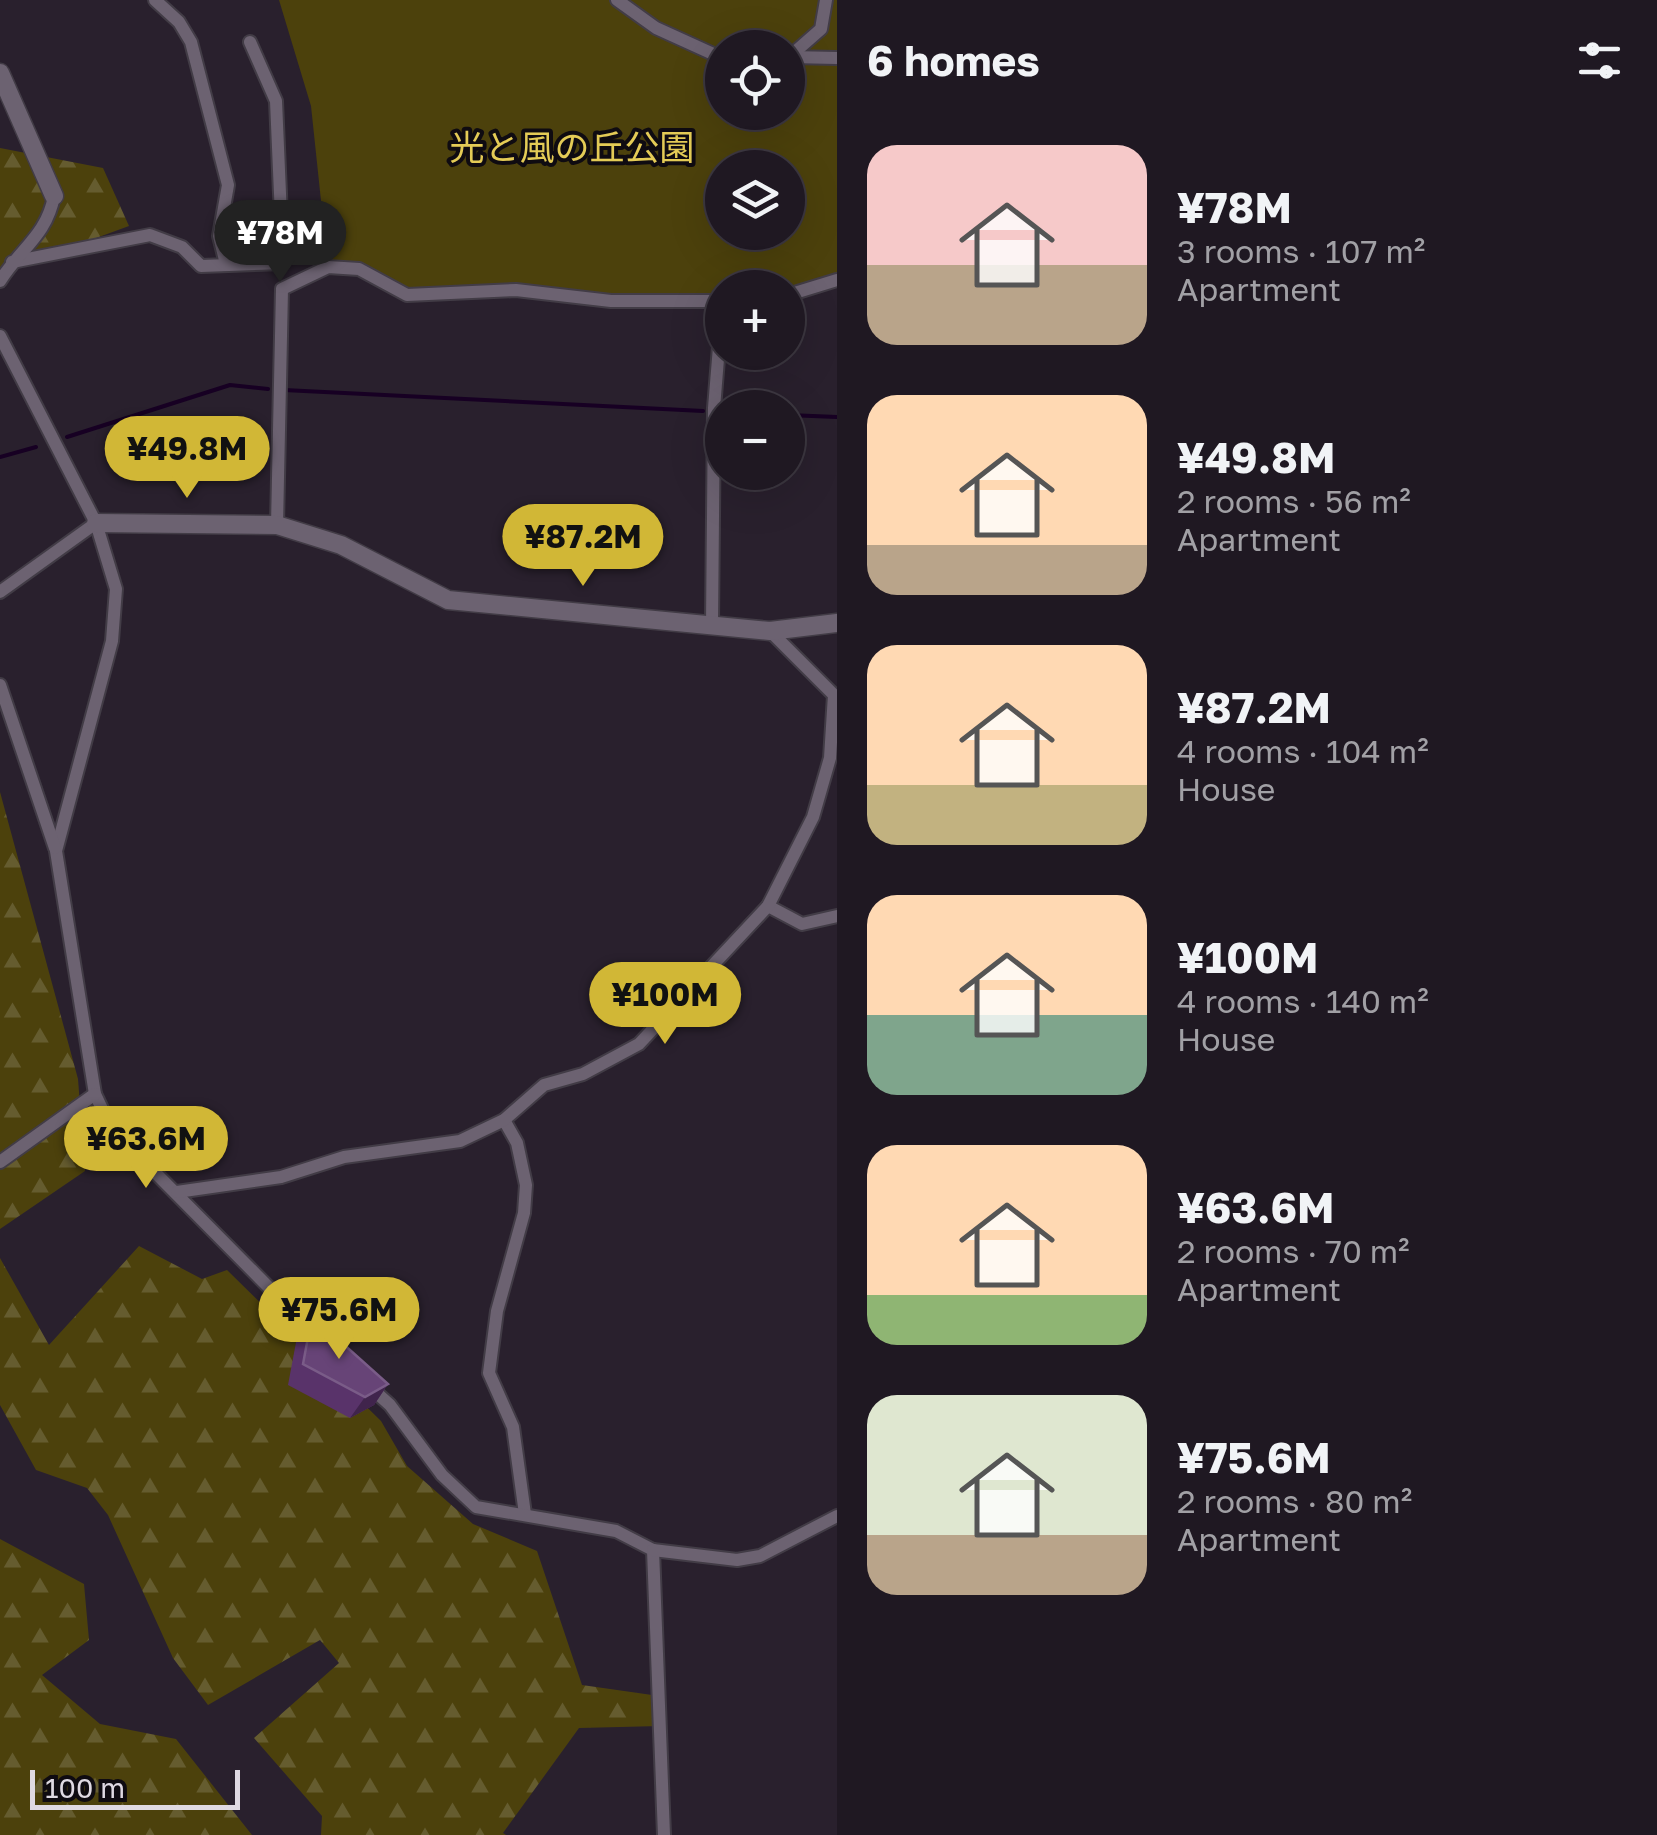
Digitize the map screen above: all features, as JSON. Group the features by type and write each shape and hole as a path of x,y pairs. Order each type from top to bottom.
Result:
{"street":[{"path":"155,0 179,22 191,42 228,185 219,236 226,264"},
{"path":"616,0 656,28 705,50"},
{"path":"805,44 822,29 826,0"},
{"path":"12,262 150,235 182,247 201,266 283,263 276,101 250,42"},
{"path":"805,58 837,58"},
{"path":"0,73 54,196 40,236 12,262 0,281"},
{"path":"277,526 282,289 328,267 359,269 407,295 516,290 612,301 705,301"},
{"path":"805,290 837,280"},
{"path":"0,336 96,523 116,589 112,642 56,851"},
{"path":"712,625 717,370"},
{"path":"0,592 96,523 277,526 340,545 448,600 770,631 837,623"},
{"path":"178,1192 281,1177 344,1157 460,1141 504,1120 544,1086 583,1074 639,1044 768,906 813,817 830,758 835,695 770,631"},
{"path":"0,685 56,851 95,1094 111,1128 323,1342"},
{"path":"768,906 802,924 837,916"},
{"path":"0,1162 95,1094"},
{"path":"504,1120 517,1143 526,1185 524,1213 497,1311 489,1373 513,1427 525,1514"},
{"path":"363,1380 390,1406 442,1474 476,1507 616,1531 653,1550 737,1560 760,1556 837,1516"},
{"path":"653,1550 664,1835"}],"green space":[{"name":"光と風の丘公園","path":"279,0 837,0 837,280 805,290 805,270 705,270 705,300 516,290 407,295 359,269 328,267 311,106"},
{"path":"0,148 103,168 129,226 0,273"},
{"path":"0,792 78,1079 85,1171 0,1229"},
{"path":"139,1246 202,1279 227,1270 381,1421 407,1466 473,1524 537,1551 582,1685 659,1696 660,1726 579,1728 503,1833 506,1835 321,1835 322,1816 254,1738 339,1663 320,1640 208,1705 173,1658 108,1515 87,1488 36,1470 0,1405 0,1258 49,1345"},
{"path":"0,1539 84,1584 89,1640 42,1675 100,1724 176,1739 252,1835 0,1835"}],"building":[{"path":"312,1316 388,1384 365,1397 303,1364"}],"waterway":[{"path":"67,437 230,385 268,389"},
{"path":"284,390 703,411"},
{"path":"805,416 837,417"},
{"path":"0,457 36,447"}]}
